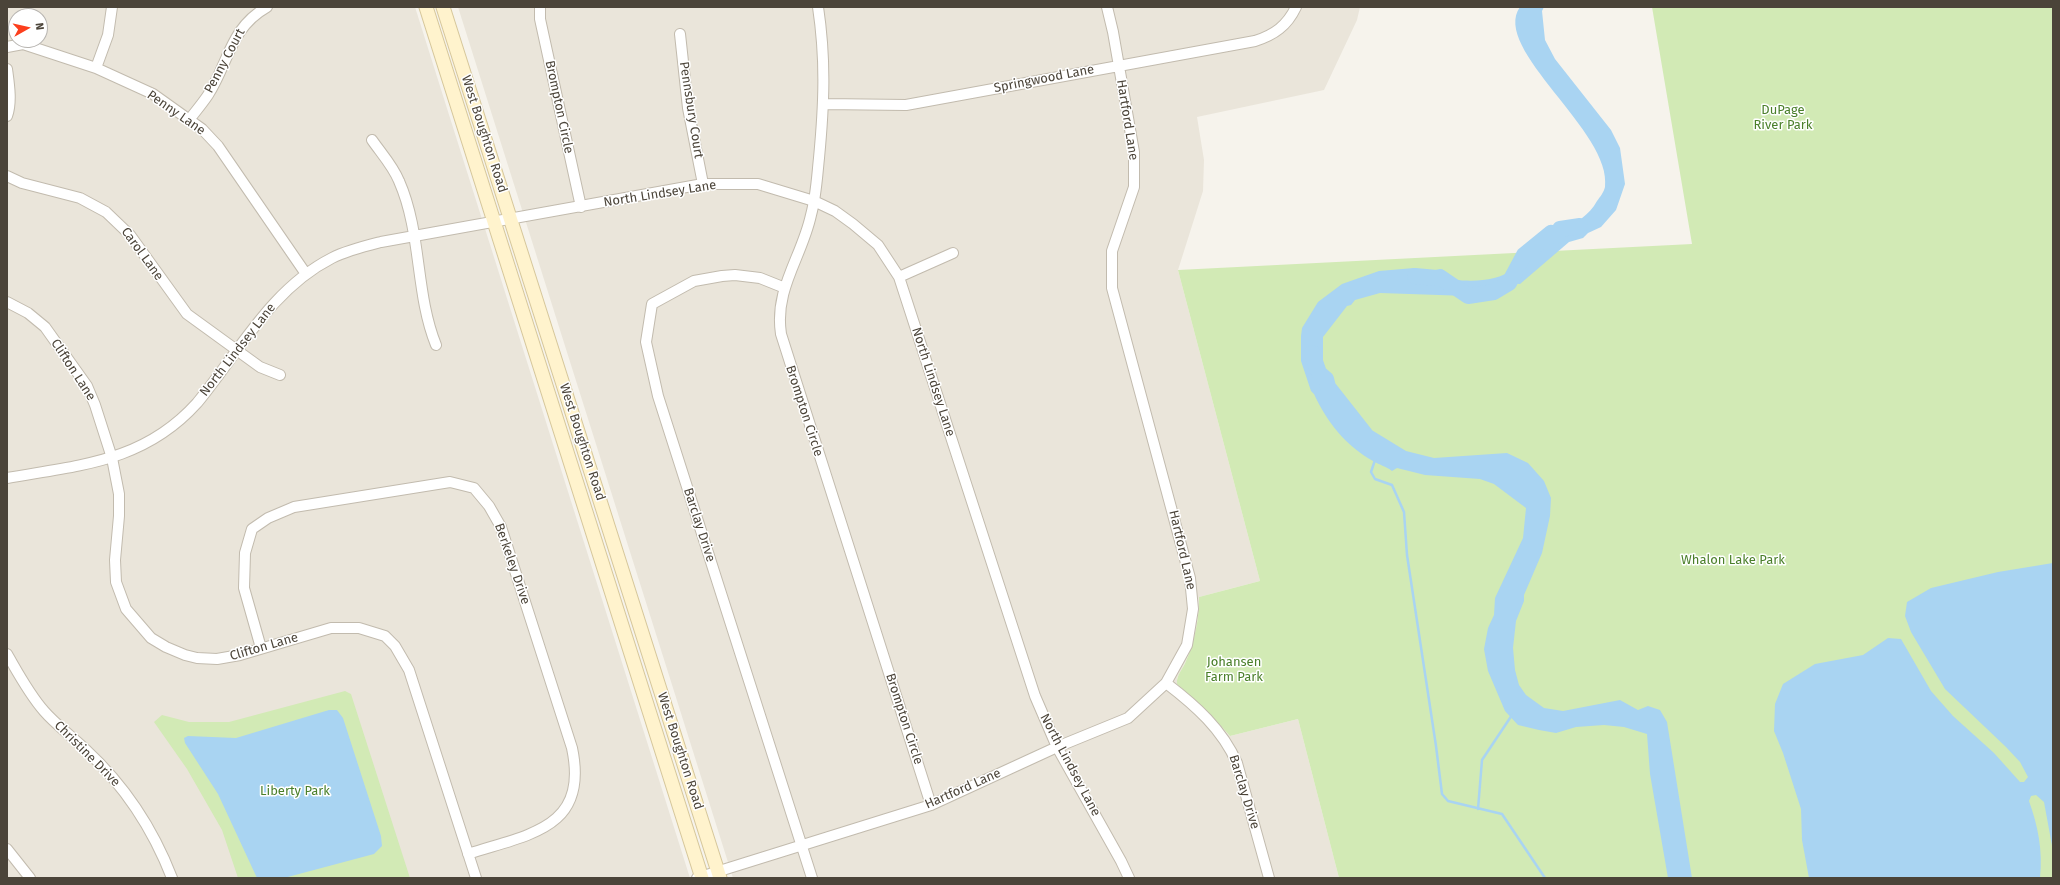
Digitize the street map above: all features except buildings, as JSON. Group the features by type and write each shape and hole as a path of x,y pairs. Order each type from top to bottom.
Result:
{"main road":[{"name":"West Boughton Road","path":"426,7 495,222 700,878"},
{"name":"West Boughton Road","path":"443,7 719,875"}],"street":[{"path":"96,68 108,35 112,7"},
{"name":"Penny Court","path":"189,120 208,95 234,38 256,13 267,7"},
{"name":"Brompton Circle","path":"540,7 540,19 581,207"},
{"name":"Brompton Circle","path":"818,7 824,45 824,104 814,201 805,238 785,288 778,317 785,351 931,805"},
{"name":"Hartford Lane","path":"700,878 719,875 801,846 931,805 1057,747 1128,718 1166,683 1187,645 1191,627 1193,593 1168,492 1112,288 1112,251 1134,187 1135,171 1134,152 1113,32 1107,7"},
{"name":"Springwood Lane","path":"824,104 906,104 1248,43 1267,38 1279,31 1286,24 1296,7"},
{"name":"Pennsbury Court","path":"680,34 688,108 703,184"},
{"name":"Penny Lane","path":"7,47 23,44 96,68 153,94 189,120 207,134 218,146 306,274"},
{"path":"7,69 10,87 9,111 7,116"},
{"path":"372,140 399,180 407,204 414,236 427,315 436,345"},
{"name":"Carol Lane","path":"7,176 22,183 80,198 106,212 130,234 184,311 237,352 260,367 280,375"},
{"name":"North Lindsey Lane","path":"7,478 94,463 112,458 130,451 166,431 184,417 237,352 264,313 283,293 306,274 332,258 357,248 511,218 581,207 703,184 758,184 814,201 847,220 878,245 899,278 1029,679 1057,747 1121,861 1128,878"},
{"path":"899,278 952,253"},
{"name":"Barclay Drive","path":"785,288 760,278 747,276 722,276 694,281 652,304 646,342 658,396 812,878"},
{"name":"Clifton Lane","path":"7,302 28,313 40,322 72,365 86,386 96,405 112,458 120,506 114,560 115,575 122,600 134,620 151,638 166,647 197,658 227,658 331,628 360,628 385,636 394,646 409,670 476,878"},
{"name":"Berkeley Drive","path":"261,648 244,588 245,553 252,529 268,518 294,507 450,482 474,488 489,506 502,527 572,748 576,772 570,804 557,820 541,829 468,854"},
{"name":"Christine Drive","path":"7,654 44,711 87,750 110,774 128,796 151,831 172,878"},
{"name":"Barclay Drive","path":"1166,683 1208,718 1231,749 1237,763 1269,878"},
{"path":"7,849 30,878"}],"shaded area":[{"path":"7,7 415,7 690,878 7,878"},
{"path":"458,7 1360,7 1357,20 1324,90 1197,117 1204,160 1203,191 1178,270 1260,581 1199,597 1196,634 1186,661 1177,678 1177,684 1209,713 1230,736 1298,719 1339,878 733,878"}],"green space":[{"name":"Whalon Lake Park","path":"1652,7 2053,7 2053,878 1339,878 1298,719 1230,736 1209,713 1177,684 1179,675 1186,661 1194,638 1199,597 1260,581 1178,270 1692,244"},
{"name":"Liberty Park","path":"345,691 351,694 410,878 238,878 222,830 187,769 154,722 162,715 189,722 229,722"}],"water":[{"path":"1520,7 1544,7 1542,11 1545,40 1555,59 1611,130 1620,148 1625,184 1616,210 1601,227 1588,233 1583,238 1569,242 1520,284 1509,283 1494,292 1468,296 1380,293 1355,300 1351,305 1347,306 1323,337 1323,367 1319,373 1326,379 1328,387 1352,418 1406,451 1434,458 1507,453 1528,463 1544,481 1551,498 1550,516 1542,553 1524,595 1524,601 1516,621 1513,648 1515,670 1519,685 1526,695 1544,708 1563,711 1620,700 1638,710 1648,706 1660,710 1667,722 1692,878 1668,878 1650,774 1647,734 1624,727 1604,725 1576,727 1556,733 1518,725 1505,711 1488,671 1484,649 1488,628 1494,615 1495,598 1523,538 1526,508 1494,484 1480,479 1425,475 1397,468 1392,471 1363,455 1345,440 1325,414 1311,391 1301,361 1302,328 1318,302 1342,284 1379,271 1414,268 1435,275 1437,278 1440,277 1467,281 1497,277 1512,269 1534,246 1551,233 1556,236 1560,229 1586,215 1604,191 1605,187 1602,165 1591,142 1574,117 1536,68 1522,45 1515,25"},
{"path":"2053,563 2053,851 2044,802 2036,795 2031,796 2029,801 2039,839 2041,858 2040,878 1809,878 1802,840 1801,809 1783,753 1774,731 1775,704 1783,684 1815,664 1863,655 1888,638 1901,639 1931,691 1953,716 1994,753 2020,782 2024,782 2028,777 2020,762 1945,689 1911,632 1905,616 1907,602 1931,588 1998,572"},
{"name":"Liberty Park","path":"329,710 337,710 343,718 381,836 382,846 374,854 284,878 257,878 218,794 185,743 184,738 188,736 236,738"}],"waterway":[{"path":"1415,276 1440,277 1468,296 1494,292 1509,283 1524,255 1551,233 1556,236 1560,229 1580,226"},
{"path":"1312,353 1319,373 1326,379 1328,387 1365,434"},
{"path":"1375,460 1371,472 1375,479 1392,485 1404,512 1407,555 1442,794 1448,801 1502,814 1545,878"},
{"path":"1478,809 1482,760 1512,715"}],"park label":[{"name":"DuPage River Park","path":"1783,118"},
{"name":"Johansen Farm Park","path":"1234,670"}]}
